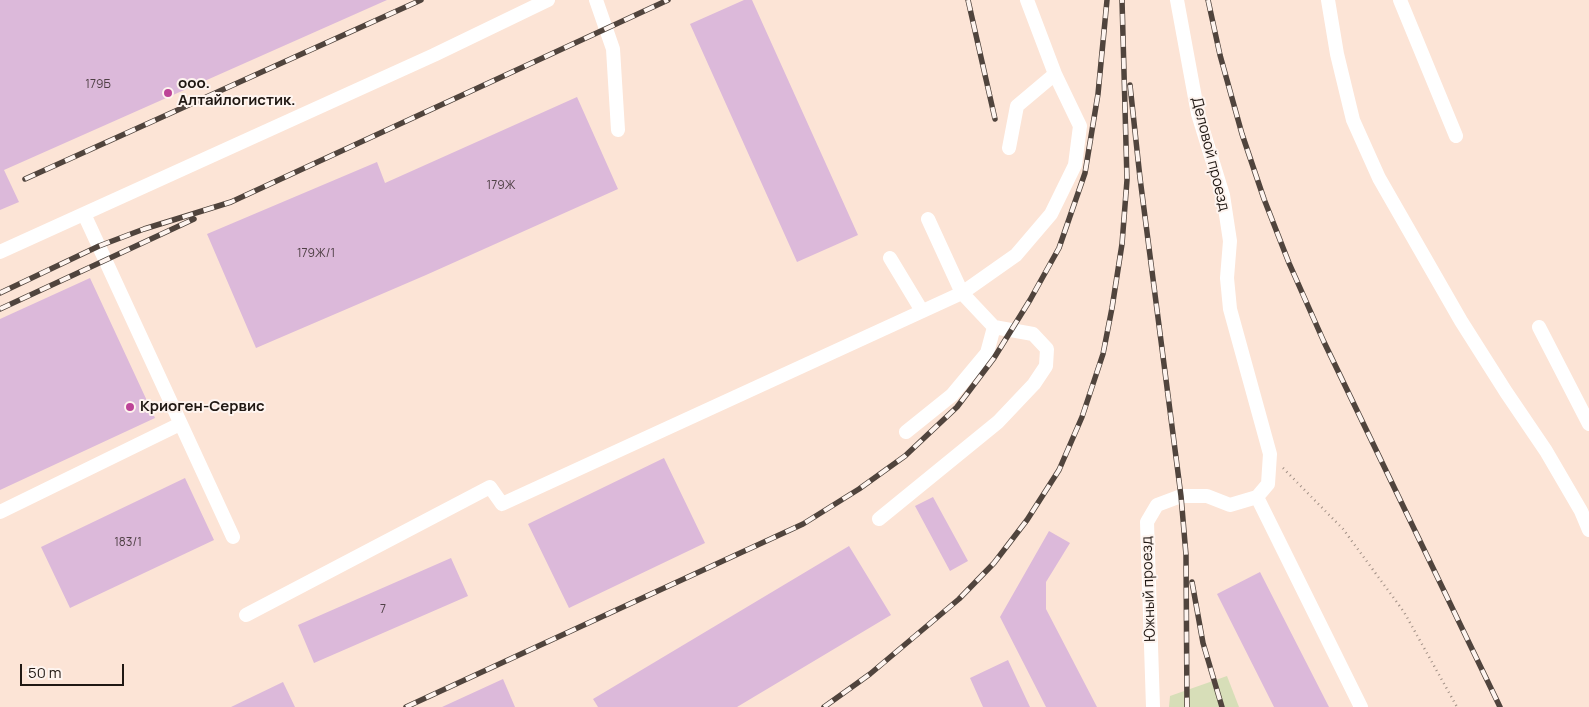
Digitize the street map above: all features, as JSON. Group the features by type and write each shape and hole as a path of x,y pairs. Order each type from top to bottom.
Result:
{"street":[{"path":"0,252 548,0"},
{"path":"596,0 613,50 618,130"},
{"path":"246,615 490,487 502,504 962,293 1016,255 1051,214 1075,165 1080,126 1055,74 1027,0"},
{"name":"Деловой проезд","path":"1177,0 1198,114 1223,195 1230,242 1227,278 1230,309 1270,454"},
{"path":"1328,0 1337,54 1353,120 1379,178 1461,321 1546,452 1581,511 1589,530"},
{"path":"1400,0 1456,136"},
{"path":"1009,148 1017,106 1055,74"},
{"path":"84,214 233,537"},
{"path":"879,519 998,422 1034,384 1046,366 1047,349 1034,334 994,327 962,293 928,219"},
{"path":"890,258 922,311"},
{"path":"1539,326 1589,424"},
{"path":"906,432 952,395 987,353 994,327"},
{"path":"0,512 180,424"},
{"path":"1270,454 1268,484 1256,497 1361,707"},
{"name":"Южный проезд","path":"1153,707 1147,522 1157,505 1181,496 1207,496 1230,504 1256,497"}],"path":[{"path":"1270,454 1349,537 1404,612 1457,707"}],"green space":[{"path":"1227,676 1239,707 1169,707 1170,696"}],"building":[{"path":"0,0 387,0 4,170 19,202 0,210"},
{"path":"744,0 752,0 858,235 797,262 690,24"},
{"path":"577,97 618,189 426,275 256,348 207,234 377,162 385,183"},
{"path":"90,278 155,418 0,490 0,319"},
{"path":"664,458 705,543 569,608 528,524"},
{"path":"185,478 214,540 70,608 41,547"},
{"path":"933,497 968,561 950,571 915,506"},
{"path":"1049,531 1070,543 1046,582 1046,609 1097,707 1046,707 1000,617"},
{"path":"849,546 891,615 737,707 598,707 593,699"},
{"path":"451,558 468,596 314,663 298,625"},
{"path":"1260,572 1329,707 1274,707 1217,594"},
{"path":"1008,660 1030,707 983,707 970,678"},
{"path":"503,679 515,707 442,707"},
{"path":"283,682 295,707 231,707"}],"railway":[{"path":"25,179 421,0"},
{"path":"0,293 99,246 144,229 231,202 668,0"},
{"path":"968,0 995,119"},
{"path":"406,707 803,524 859,489 905,456 957,407 994,358 1059,248 1085,173 1098,94 1107,0"},
{"path":"824,707 870,674 959,599 994,563 1027,520 1059,470 1082,417 1103,354 1122,244 1127,180 1122,0"},
{"path":"1208,0 1220,55 1242,134 1264,199 1289,263 1324,342 1500,707"},
{"path":"1130,85 1140,178 1181,496 1186,555 1187,707"},
{"path":"0,309 194,219"},
{"path":"1192,582 1203,643 1222,707"}],"place":[{"name":"ооо. Алтайлогистик.","path":"168,93"},
{"name":"Криоген-Сервис","path":"130,407"}]}
